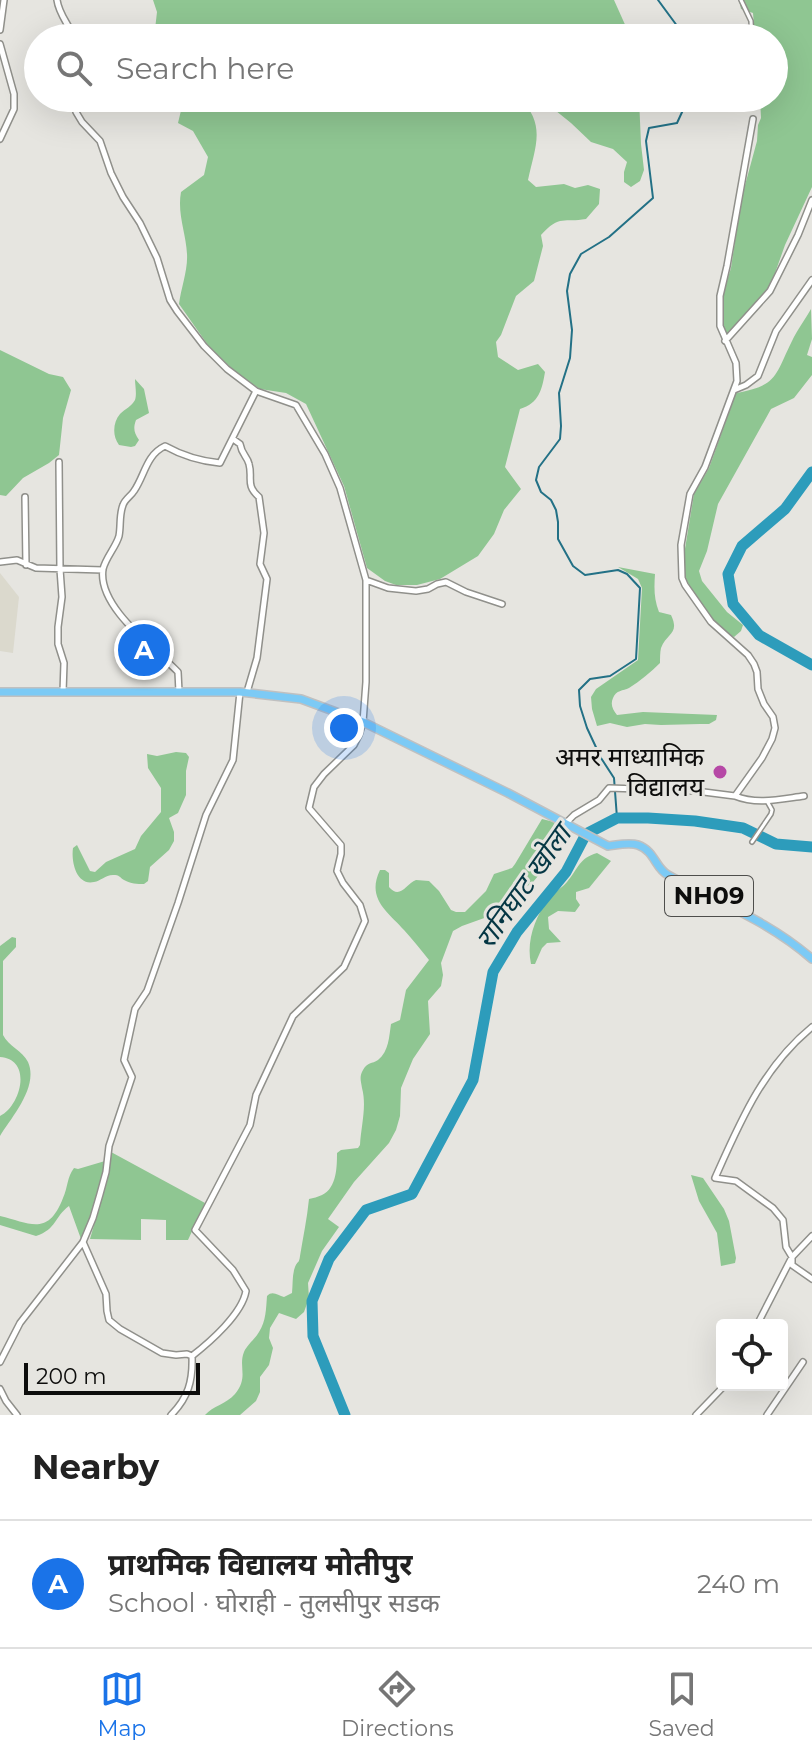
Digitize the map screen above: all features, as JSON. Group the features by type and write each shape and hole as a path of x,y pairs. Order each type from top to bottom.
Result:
{"main road":[{"name":"NH09","path":"0,692 243,692 301,699 363,722 608,846 637,844 656,859 663,873 749,915 812,959"}],"street":[{"path":"0,30 4,0"},
{"path":"57,0 67,24"},
{"path":"741,0 751,24"},
{"path":"0,44 14,94 14,109 0,139"},
{"path":"76,112 100,141 111,173 157,258 170,300 177,311 216,359 256,391 290,401 300,410 340,488 366,580 363,722 354,745 314,787 309,808 341,845 337,871 360,905 365,921 344,967 293,1016 256,1095 250,1125 195,1230 226,1262 246,1291 244,1301 209,1343 192,1356 162,1353 109,1320 106,1294 83,1242"},
{"path":"735,796 772,739 775,728 773,717 764,704 758,689 757,672 748,655 711,622 685,585 681,545 690,494 705,467 737,381 736,363 720,326 720,296 753,119"},
{"path":"725,341 770,291 812,200"},
{"path":"734,390 758,376 776,331 812,280"},
{"path":"179,692 178,672 137,635 118,612 106,591 103,570 118,538 124,502 134,491 155,450 165,446 199,461 220,463 256,391"},
{"path":"0,1362 20,1323 83,1242 93,1218 106,1172 109,1146 132,1077 124,1060 135,1009 147,991 206,815 233,760 243,692 257,658 267,579 260,564 264,533 259,497 252,491 249,463 241,452 240,444 233,439"},
{"path":"59,462 62,597 58,644 64,663 63,692"},
{"path":"25,497 26,565"},
{"path":"0,562 17,560 36,568 103,570"},
{"path":"366,580 388,588 416,591 446,582 502,604"},
{"path":"566,823 599,800 609,788 696,791 735,796 746,801 804,796"},
{"path":"752,842 771,814 767,801"},
{"path":"812,1027 791,1047 748,1105 715,1178 736,1181 773,1208 783,1220 792,1265 812,1279"},
{"path":"760,1319 792,1257 812,1236"},
{"path":"171,1415 187,1395 192,1356"},
{"path":"788,1380 803,1362"},
{"path":"0,1389 17,1415"},
{"path":"696,1415 719,1391"},
{"path":"767,1415 781,1391"}],"shaded area":[{"path":"0,573 19,597 13,653 0,651"}],"green space":[{"path":"153,0 614,0 625,24 156,24 157,12"},
{"path":"739,0 812,0 812,187 785,245 769,290 725,336 721,325 723,294 731,268 741,200 757,141 761,112 788,112 788,24 754,24 753,13 741,9"},
{"path":"181,112 530,112 537,136 528,180 536,187 564,184 575,188 588,185 600,189 599,204 586,219 558,222 541,235 543,246 534,281 516,296 496,342 498,357 518,370 538,364 545,372 538,395 532,403 520,409 505,467 521,489 504,510 494,534 478,556 440,579 417,585 396,585 367,568 344,486 306,404 286,393 260,389 240,376 210,348 179,304 187,260 180,208 181,192 204,175 208,157 193,131 178,123"},
{"path":"557,112 640,112 644,170 640,181 631,187 624,182 627,162 613,149 591,142"},
{"path":"811,309 812,339 807,355 812,357 812,375 794,398 771,409 718,504 699,571 702,581 727,612 743,625 734,637 718,625 702,606 689,586 682,567 694,494 709,468 736,393 760,387 773,377"},
{"path":"0,350 49,374 63,377 71,390 63,418 59,455 23,478 6,496 0,495"},
{"path":"135,379 144,389 149,413 136,420 134,430 139,440 131,447 119,445 114,429 120,414 135,400"},
{"path":"618,567 655,574 659,612 671,615 674,626 661,648 660,663 629,688 616,693 612,703 614,711 617,715 643,712 717,715 716,720 709,724 627,727 610,723 597,726 591,697 596,689 638,660 642,588 638,579"},
{"path":"186,753 189,757 186,795 178,813 169,818 174,841 169,850 150,867 148,881 134,884 113,875 94,882 83,880 74,866 73,848 77,845 90,871 95,872 106,862 135,849 141,836 161,812 161,788 148,768 147,754 157,756"},
{"path":"542,819 554,822 557,832 556,846 549,863 533,882 512,897 501,912 453,931 441,963 441,986 428,1001 430,1034 413,1059 401,1088 396,1130 328,1219 339,1227 322,1251 308,1283 309,1298 304,1312 296,1319 279,1313 270,1328 269,1338 273,1348 269,1365 260,1377 260,1392 256,1401 240,1415 205,1415 239,1388 244,1352 261,1328 267,1296 273,1293 284,1297 292,1293 293,1273 300,1258 309,1199 322,1195 331,1187 337,1153 360,1145 364,1109 362,1072 384,1052 391,1024 400,1020 406,990 429,960 377,897 376,880 380,870 389,873 389,887 393,891 400,892 416,880 429,881 451,910 465,912 486,891 494,874 512,868"},
{"path":"597,853 611,861 589,888 576,892 580,905 575,912 558,911 548,917 549,929 561,942 547,943 535,964 531,964 531,938 543,906 567,882 582,861"},
{"path":"12,937 16,938 16,947 3,961 3,1035 28,1062 30,1082 22,1102 0,1136 0,1116 14,1103 20,1084 17,1066 0,1057 0,946"},
{"path":"111,1152 205,1203 188,1240 166,1240 166,1220 141,1219 141,1240 90,1239 109,1173"},
{"path":"105,1161 87,1231 81,1239 69,1206 48,1230 36,1236 0,1225 0,1216 29,1224 44,1223 57,1210 74,1168"},
{"path":"691,1175 703,1178 724,1209 729,1221 735,1263 721,1266 717,1233 699,1201"}],"waterway":[{"path":"658,0 676,24"},
{"path":"617,818 614,778 587,728 579,690 590,679 610,676 636,659 640,588 627,574 618,570 585,575 573,566 558,539 556,510 551,500 541,492 536,480 539,467 560,439 559,393 570,358 572,330 567,291 570,274 581,254 609,237 653,198 646,141 649,128 677,123 682,112"},
{"name":"रानिघाट खोला","path":"812,472 785,509 742,546 728,574 733,604 759,635 812,665"},
{"name":"रानिघाट खोला","path":"345,1415 313,1336 312,1301 329,1259 366,1210 412,1194 473,1080 493,972 517,932 566,872 586,834 617,818 648,818 743,828 776,844 812,847"}],"place":[{"name":"प्राथमिक विद्यालय मोतीपुर","path":"144,650"},
{"name":"अमर माध्यामिक विद्यालय","path":"720,772"}]}
